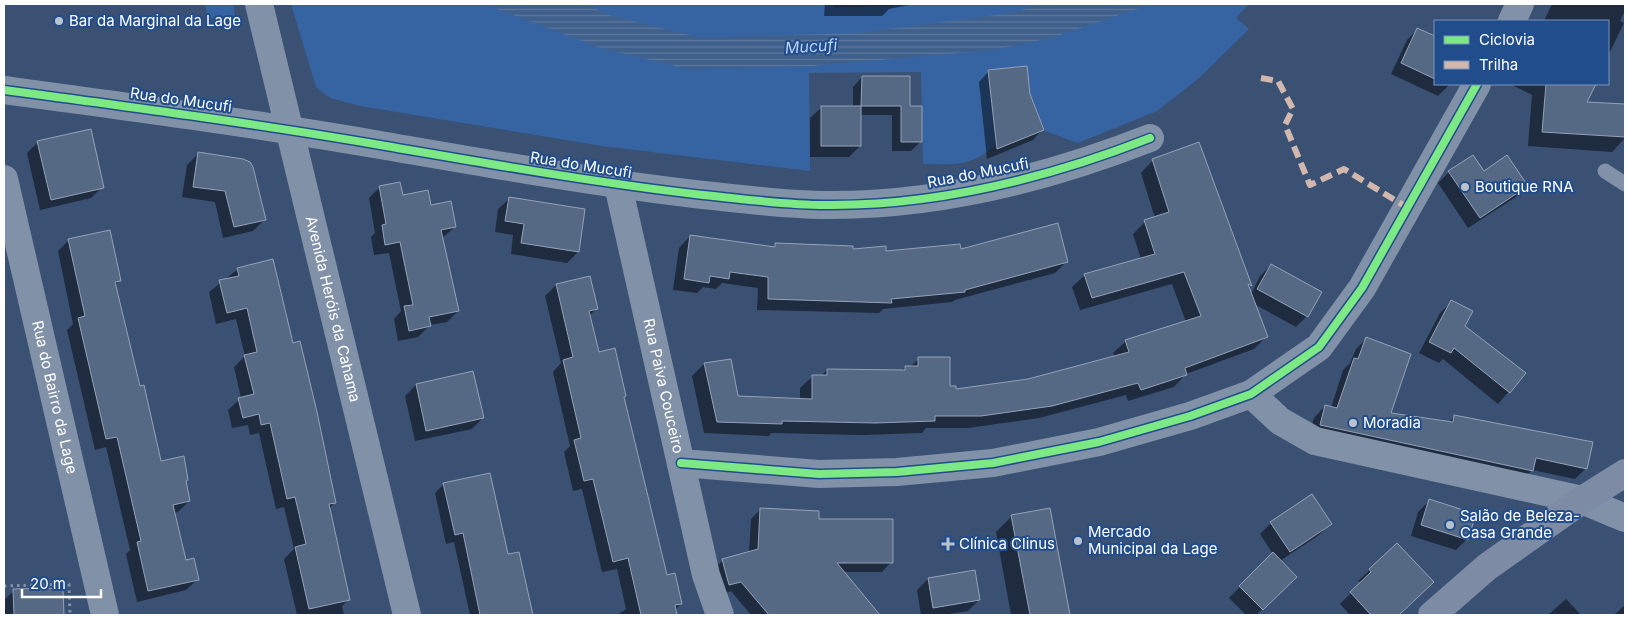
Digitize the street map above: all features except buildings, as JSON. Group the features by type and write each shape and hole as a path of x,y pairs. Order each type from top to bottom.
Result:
{"main road":[{"path":"1432,615 1487,567 1582,500 1625,473"}],"street":[{"name":"Avenida Heróis da Cahama","path":"259,4 407,615"},
{"path":"1512,20 1520,4"},
{"path":"681,463 818,474 897,472 993,463 1099,442 1190,416 1251,394 1319,347 1362,288 1476,85"},
{"name":"Rua do Mucufi","path":"4,90 290,129 618,185 750,200 826,205 894,202 956,194 1012,182 1101,156 1150,138"},
{"name":"Rua do Bairro da Lage","path":"4,179 105,615"},
{"name":"Rua Paiva Couceiro","path":"618,185 706,575 720,615"},
{"path":"1251,394 1280,421 1315,441 1582,500 1625,518"}],"lane":[{"path":"1606,171 1625,184"}],"path":[{"path":"4,586 69,584 70,615"}],"shaded area":[{"path":"205,4 233,4 235,16 208,18"},
{"path":"291,4 832,4 834,7 893,6 898,4 1249,4 1236,18 1249,29 1198,79 1157,111 1078,143 1045,131 1032,99 988,70 996,144 987,152 970,161 943,165 923,164 921,72 809,73 810,171 602,146 360,106 330,98 316,87"}],"water":[{"name":"Mucufi","path":"484,4 586,4 609,15 702,38 858,33 1012,13 1042,4 1152,4 1051,38 994,50 812,66 688,69 600,48"}],"marked path":[{"path":"1261,78 1278,81 1293,109 1285,125 1310,185 1344,169 1408,208"}],"cycle path":[{"path":"681,463 819,474 897,472 993,463 1099,442 1190,416 1251,394 1319,347 1362,288 1476,85"},
{"path":"4,90 291,130 624,185 749,200 811,205 909,201 991,187 1072,165 1150,138"}],"place":[{"name":"Bar da Marginal da Lage","path":"59,21"},
{"name":"Boutique RNA","path":"1465,187"},
{"name":"Moradia","path":"1353,423"},
{"name":"Salão de Beleza- Casa Grande","path":"1450,525"},
{"name":"Mercado Municipal da Lage","path":"1078,541"},
{"name":"Clínica Clinus","path":"948,544"}]}
